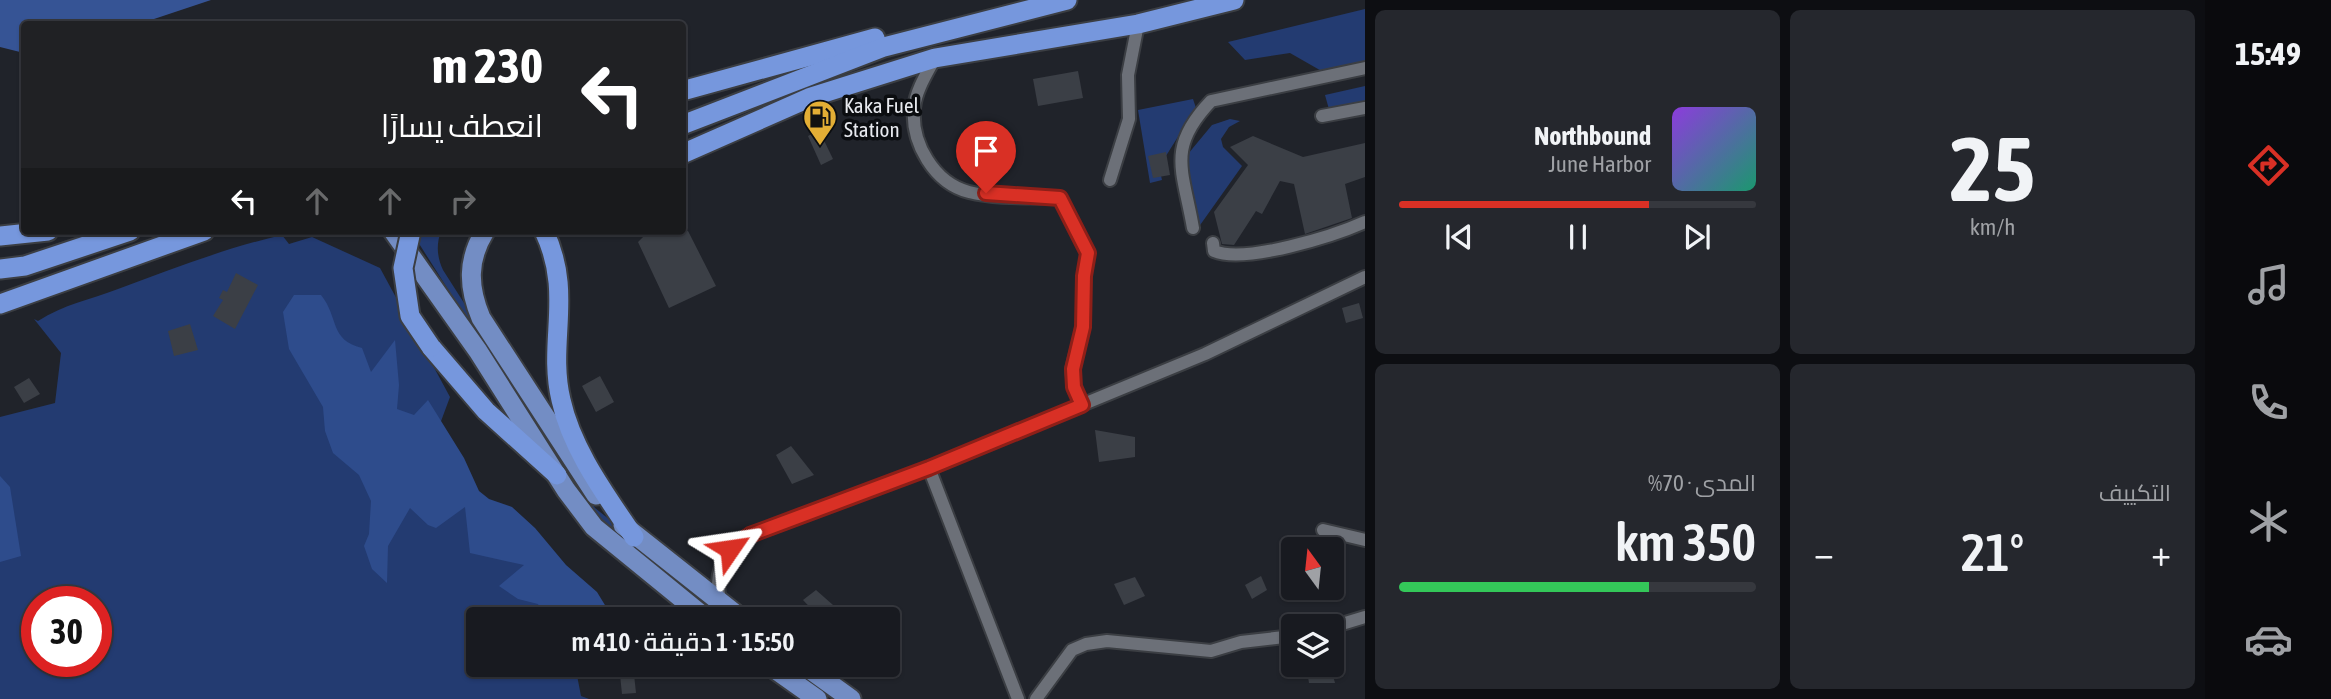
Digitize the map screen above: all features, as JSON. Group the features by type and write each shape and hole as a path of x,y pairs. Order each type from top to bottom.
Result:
{"highway":[{"path":"686,98 1067,0"},
{"path":"686,152 811,97 935,58 1138,24 1184,6 1234,0"},
{"path":"686,98 894,33 912,30 938,33"},
{"path":"686,123 884,47"},
{"path":"0,236 21,234"},
{"path":"63,253 96,235"},
{"path":"0,269 25,266 118,235"},
{"path":"0,289 0,302 193,235"},
{"path":"410,235 403,268 410,316 431,347 486,411 556,475"},
{"path":"546,235 553,250 561,296 560,399 573,435 634,537"}],"main road":[{"path":"396,235 478,351 556,475 594,527 692,607"},
{"path":"483,235 473,256 471,294 481,318 568,456 607,510 634,537 726,607"},
{"path":"786,677 817,699"},
{"path":"821,677 851,699"}],"street":[{"path":"1110,180 1129,119 1128,75 1138,24"},
{"path":"935,58 920,87 914,121 925,156 936,170 946,181 972,193 1060,198 1082,237 1088,253 1084,276 1083,327 1073,369 1074,387 1082,405"},
{"path":"1193,228 1180,152 1195,118 1211,101 1365,68"},
{"path":"1322,116 1365,108"},
{"path":"1213,243 1213,251 1222,254 1270,250 1333,237 1365,222"},
{"path":"722,604 718,580 722,563 730,549 743,538 929,468 1205,354 1365,277"},
{"path":"929,468 1018,699"},
{"path":"1323,530 1365,540"},
{"path":"1344,623 1365,617"},
{"path":"1036,699 1072,650 1086,644 1107,641 1211,651 1241,642 1281,637"}],"shaded area":[{"path":"0,0 211,0 148,21 21,21 21,52 0,47"},
{"path":"1365,9 1365,69 1332,77 1290,53 1245,60 1228,42"},
{"path":"1365,86 1365,113 1332,120 1325,95"},
{"path":"1193,99 1196,108 1159,167 1162,180 1150,183 1138,110"},
{"path":"1230,119 1240,121 1229,127 1221,139 1223,147 1242,166 1198,228 1183,160 1212,125"},
{"path":"282,235 289,244 312,237 380,268 450,397 434,440 565,607 466,607 466,677 577,677 581,696 589,699 0,699 0,417 55,403 61,353 34,319 38,321 67,306 199,259"},
{"path":"414,235 440,235 438,251 443,270 595,508 719,607 707,607 608,529 574,488"},
{"path":"294,295 321,295 339,334 362,348 371,372 395,340 399,385 397,409 414,415 428,400 464,458 479,491 489,499 512,507 535,528 566,565 597,592 606,607 539,607 538,604 518,599 499,586 524,565 470,553 465,507 436,528 428,525 410,508 388,546 387,583 372,569 364,546 369,534 371,501 359,475 333,453 325,431 323,407 289,349 283,312"},
{"path":"0,476 10,487 21,556 0,562"}],"building":[{"path":"1078,71 1083,98 1038,106 1033,79"},
{"name":"Kaka Fuel Station","path":"819,130 833,159 821,165 808,136"},
{"path":"1253,136 1303,157 1365,143 1365,177 1345,184 1352,218 1305,234 1294,184 1280,181 1262,214 1256,211 1234,245 1222,244 1214,212 1248,165 1230,147"},
{"path":"1166,152 1170,175 1153,178 1148,156"},
{"path":"688,231 716,286 669,308 638,242 645,235 686,235"},
{"path":"236,273 258,285 235,329 213,316 223,300 219,298 223,290 227,292"},
{"path":"1359,303 1363,318 1346,323 1342,308"},
{"path":"190,324 198,350 174,356 168,331"},
{"path":"600,376 614,402 596,412 582,386"},
{"path":"29,378 40,394 24,403 14,387"},
{"path":"1095,430 1135,437 1135,457 1099,462"},
{"path":"791,446 814,475 792,484 776,455"},
{"path":"1261,576 1267,590 1252,599 1245,585"},
{"path":"1135,577 1145,596 1124,605 1114,584"},
{"path":"816,590 833,605 810,607 803,600"},
{"path":"620,677 634,677 636,693 622,694"},
{"path":"1308,677 1333,677 1335,683 1309,683"}],"place":[{"name":"Kaka Fuel Station","path":"820,147"}],"route":[{"path":"730,549 750,535 929,468 1082,405 1074,387 1073,369 1083,327 1084,276 1088,253 1082,237 1060,198 986,193"}]}
